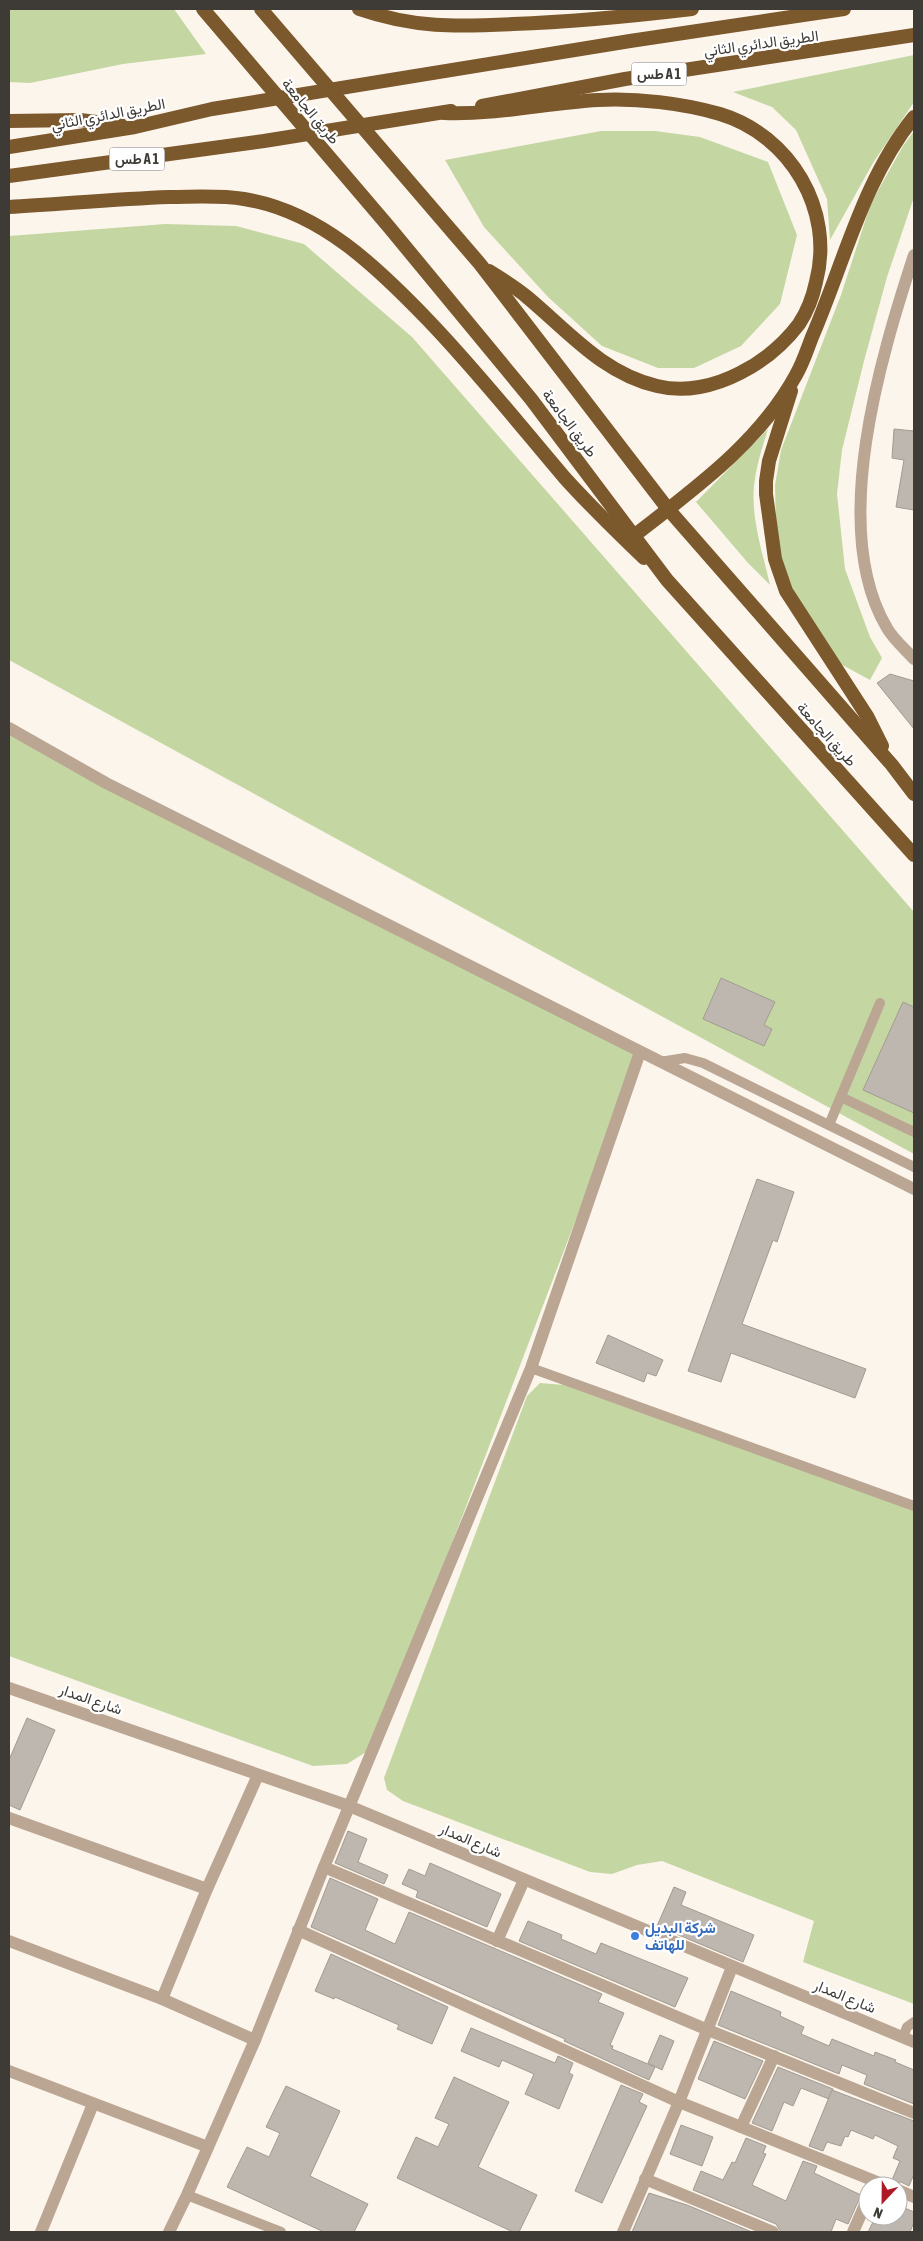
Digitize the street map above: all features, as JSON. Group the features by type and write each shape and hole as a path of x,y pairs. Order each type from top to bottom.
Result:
{"highway":[{"name":"طريق الجامعة","path":"203,9 389,227 525,392 635,535 667,580 914,855"},
{"name":"طريق الجامعة","path":"261,9 480,264 668,509 892,764 914,794"},
{"path":"359,9 387,19 409,23 463,26 574,22 692,9"},
{"name":"الطريق الدائري الثاني","path":"9,147 135,127 212,109 630,41 844,9"},
{"name":"الطريق الدائري الثاني","path":"9,176 264,141 444,113 625,79 914,35"},
{"path":"444,113 503,112 599,100 649,102 690,107 721,114 757,130 780,148 806,186 815,210 821,238 820,268 813,295 800,322 779,347 754,366 728,379 702,387 677,389 656,386 626,376 611,368 581,346 525,296 480,264"},
{"path":"892,764 867,716 786,591 775,558 766,494 766,481 776,437 796,376 876,175 897,138 914,117"},
{"path":"9,121 80,120 135,127"},
{"path":"9,207 137,198 220,197 270,206 299,216 353,249 399,289 460,354 565,477 619,534 667,580"},
{"path":"635,535 733,455 758,428 796,376"}],"street":[{"path":"914,254 896,311 871,408 860,496 862,545 872,596 887,628 914,659"},
{"path":"9,728 106,783 914,1188"},
{"path":"169,2232 188,2195 254,2040 531,1368 640,1052"},
{"name":"شارع المدار","path":"9,1688 349,1806 908,2040"},
{"path":"162,1999 207,1889 258,1774"},
{"path":"9,1818 207,1889"},
{"path":"324,1867 708,2030 914,2114"},
{"path":"497,1941 524,1880"},
{"path":"298,1930 679,2102 860,2176"},
{"path":"9,1941 162,1999 254,2040"},
{"path":"623,2232 679,2102 732,1967"},
{"path":"741,2127 774,2056"},
{"path":"9,2071 208,2147"},
{"path":"41,2232 93,2104"},
{"path":"646,2179 773,2232"}],"lane":[{"path":"829,1125 880,1003"},
{"path":"660,1062 685,1058 702,1062 914,1167"},
{"path":"841,1097 914,1132"},
{"path":"531,1368 914,1506"},
{"path":"908,2040 907,2027 914,2022"},
{"path":"188,2195 282,2232"}],"green space":[{"path":"9,9 174,9 206,54 123,64 30,83 9,82"},
{"path":"914,55 914,102 873,163 830,240 827,199 796,130 772,107 733,92"},
{"path":"601,131 655,131 700,137 768,162 797,235 780,304 741,346 694,368 658,368 602,346 548,297 484,227 445,160"},
{"path":"914,131 914,197 887,277 864,361 842,450 837,494 845,569 870,637 882,658 870,680 835,661 799,603 781,564 776,527 775,485 781,450 841,295 871,203 903,146"},
{"path":"165,224 236,226 304,244 412,337 914,912 914,1154 9,660 9,236"},
{"path":"768,429 756,472 754,511 770,585 748,563 696,502"},
{"path":"9,728 640,1052 374,1747 347,1764 313,1766 9,1656"},
{"path":"540,1383 564,1385 914,1510 914,2004 803,1962 814,1921 662,1861 637,1865 612,1874 590,1872 403,1801 387,1790 384,1778 527,1396"}],"building":[{"path":"894,429 914,431 914,510 896,507 904,460 892,458"},
{"path":"890,674 914,681 914,729 877,683"},
{"path":"721,978 775,1002 764,1025 772,1029 764,1046 703,1019"},
{"path":"903,1002 914,1007 914,1113 863,1090"},
{"path":"757,1179 794,1192 777,1242 773,1240 742,1324 866,1369 855,1398 731,1353 721,1382 688,1371"},
{"path":"608,1335 663,1360 656,1376 647,1373 644,1382 596,1363"},
{"path":"27,1718 55,1730 20,1810 9,1805 9,1760"},
{"path":"348,1831 367,1839 358,1862 388,1875 384,1884 335,1863"},
{"path":"430,1863 501,1894 487,1927 416,1897 418,1891 402,1884 409,1869 425,1876"},
{"path":"330,1878 378,1899 365,1930 395,1944 409,1912 602,1994 598,2002 624,2013 610,2045 613,2046 612,2049 655,2067 649,2080 564,2041 565,2039 311,1927"},
{"path":"674,1887 686,1892 681,1905 754,1935 743,1962 657,1926"},
{"path":"528,1921 562,1935 561,1939 596,1954 601,1943 688,1978 675,2007 519,1941"},
{"path":"331,1954 448,2007 432,2044 397,2029 399,2025 335,1997 334,1999 315,1991"},
{"path":"731,1991 781,2012 780,2016 804,2027 801,2034 829,2046 832,2039 874,2056 875,2052 896,2060 895,2062 914,2070 914,2104 864,2084 867,2075 842,2065 839,2074 718,2025"},
{"path":"471,2028 555,2063 558,2056 573,2063 569,2073 573,2075 559,2109 525,2094 534,2074 502,2060 499,2067 461,2051"},
{"path":"660,2035 674,2041 662,2070 648,2063"},
{"path":"714,2041 763,2061 745,2099 698,2079"},
{"path":"778,2067 833,2089 829,2099 801,2088 793,2106 784,2102 772,2131 752,2123"},
{"path":"454,2077 509,2102 478,2167 537,2195 519,2232 513,2232 397,2178 416,2137 438,2147 449,2124 435,2118"},
{"path":"621,2085 643,2094 639,2102 647,2106 602,2203 575,2191"},
{"path":"286,2086 340,2111 310,2176 368,2204 354,2232 324,2232 227,2187 247,2147 269,2157 280,2133 266,2127"},
{"path":"832,2090 914,2121 914,2174 909,2186 908,2176 894,2176 900,2161 893,2158 898,2146 875,2135 873,2139 851,2130 848,2137 845,2136 841,2146 827,2142 823,2151 809,2146"},
{"path":"681,2125 713,2137 702,2166 670,2154"},
{"path":"746,2138 766,2146 763,2153 766,2154 752,2185 786,2201 803,2161 817,2166 814,2173 858,2194 858,2202 848,2224 836,2219 831,2232 781,2232 776,2224 693,2190 701,2171 723,2180 732,2162 735,2163"},
{"path":"649,2193 687,2205 752,2232 632,2232"},
{"path":"908,2209 914,2212 914,2222 910,2232 868,2232 871,2226 908,2226"}],"place":[{"name":"شركة البديل للهاتف","path":"635,1936"}]}
